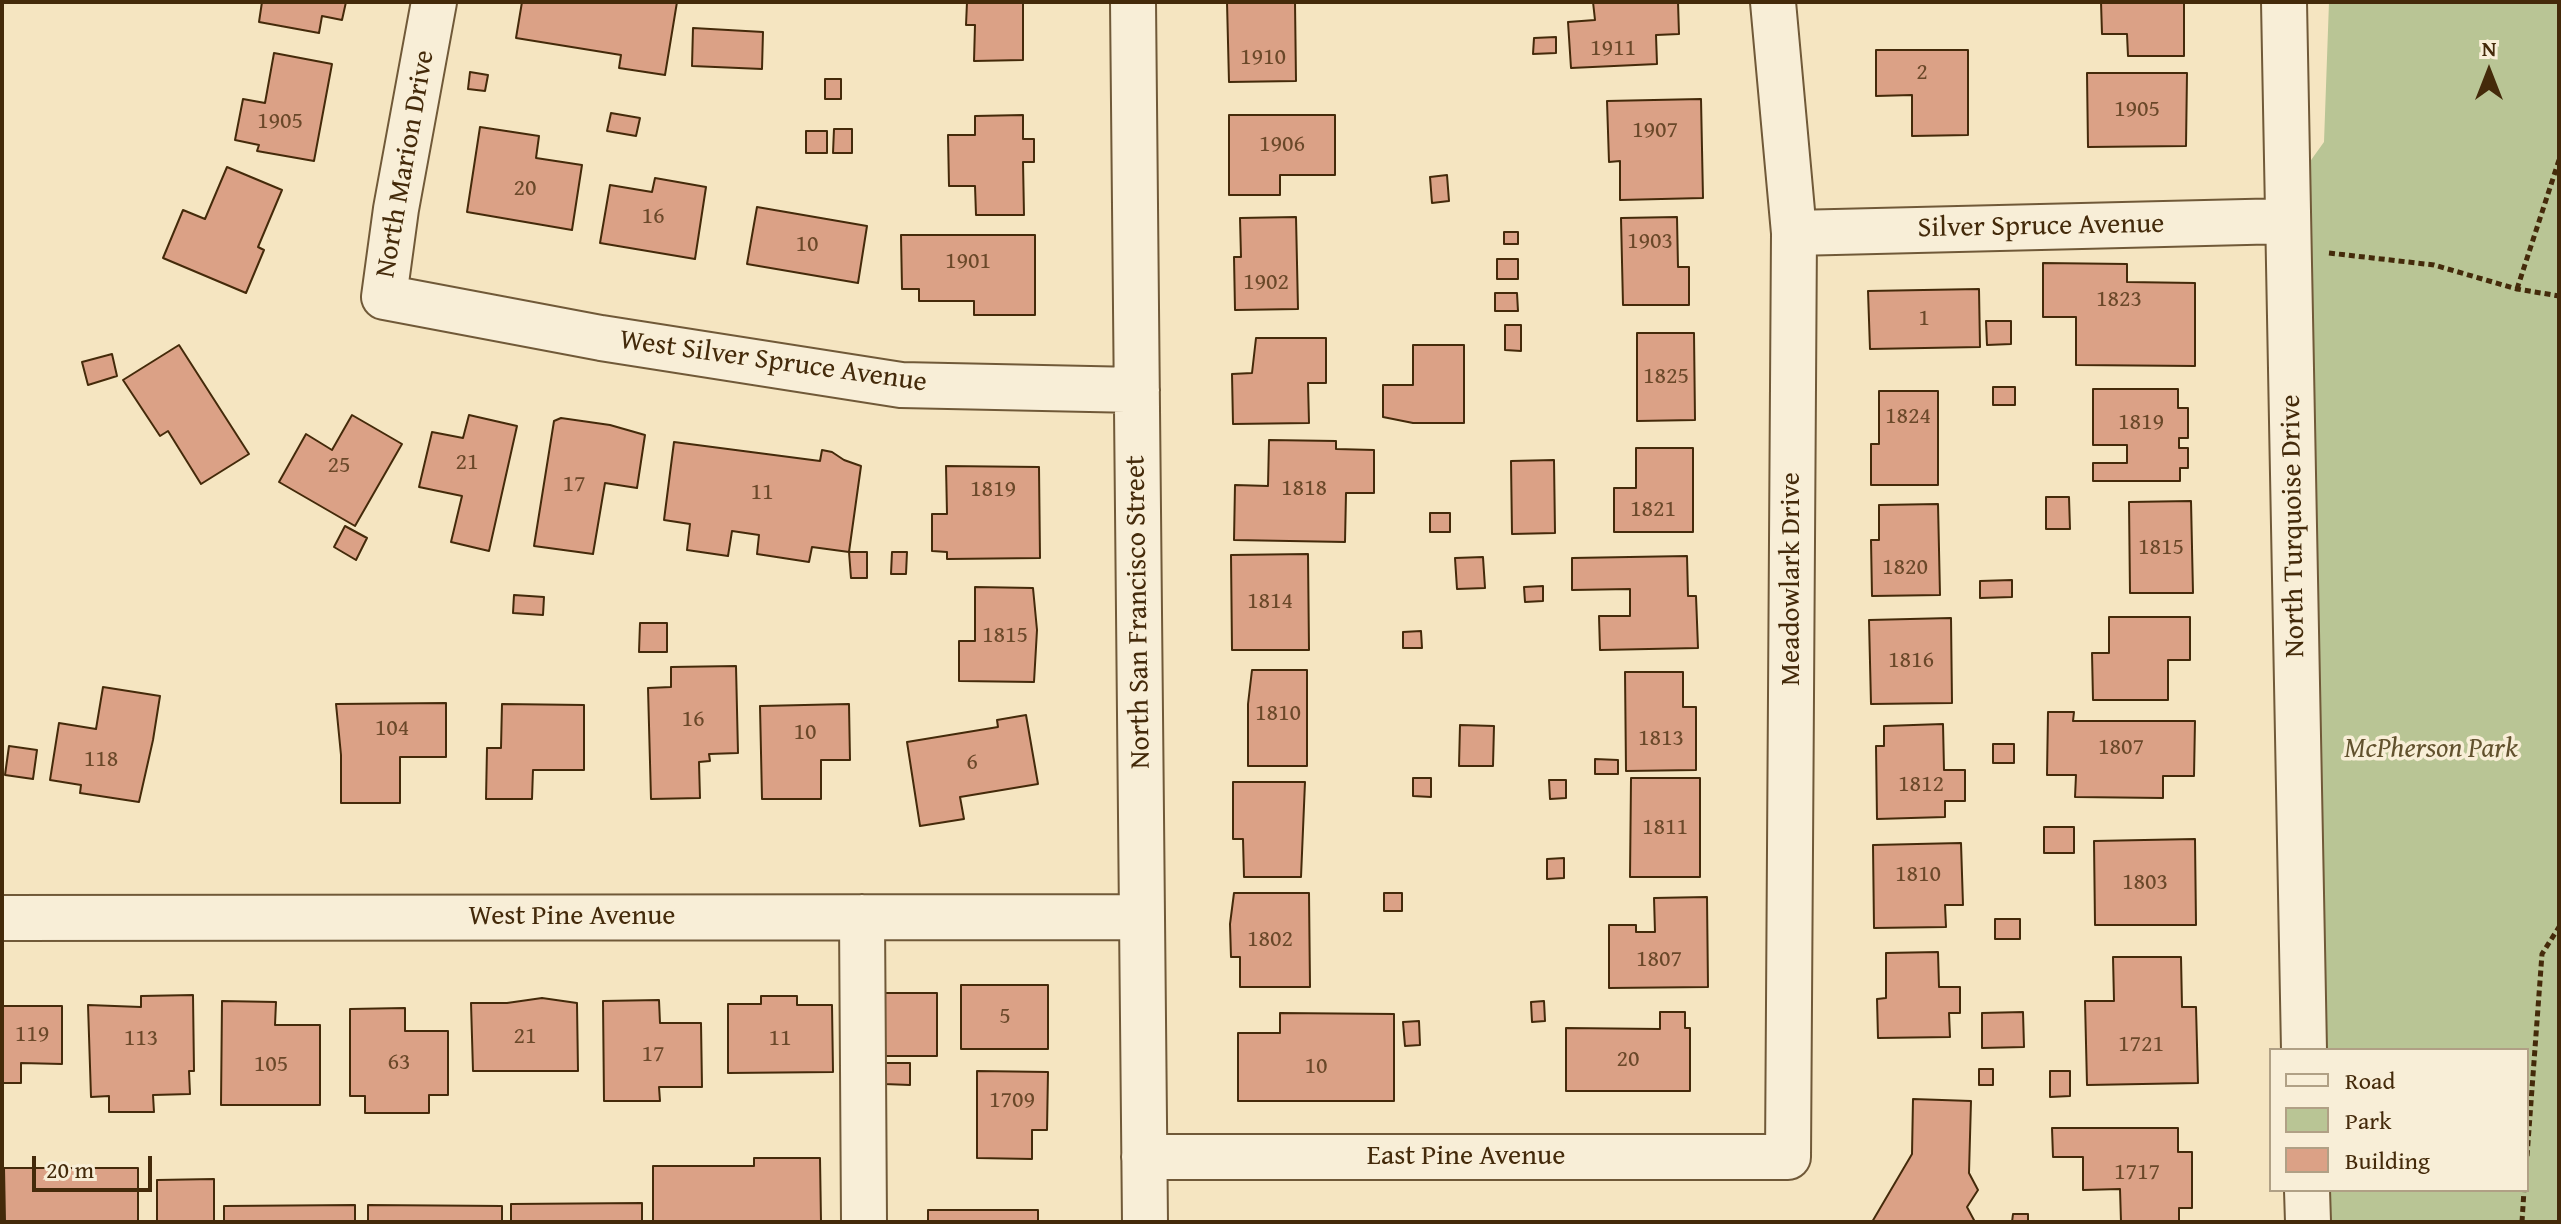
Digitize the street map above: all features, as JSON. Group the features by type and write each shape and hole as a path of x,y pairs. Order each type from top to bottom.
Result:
{"street":[{"name":"North Marion Drive","path":"434,2 396,209 384,297 601,338"},
{"name":"North San Francisco Street","path":"1133,2 1145,1222"},
{"name":"Meadowlark Drive","path":"1773,2 1794,233 1788,1157"},
{"name":"North Turquoise Drive","path":"2284,2 2304,1048"},
{"name":"Silver Spruce Avenue","path":"1794,233 2288,235"},
{"name":"West Silver Spruce Avenue","path":"601,338 901,385 1137,390"},
{"path":"862,917 864,1222"},
{"name":"West Pine Avenue","path":"2,918 1142,917"},
{"name":"East Pine Avenue","path":"1144,1157 1788,1157"},
{"path":"2307,1192 2308,1222"}],"path":[{"path":"2517,289 2559,160"},
{"path":"2288,235 2356,255 2434,265 2517,289 2559,296"},
{"path":"2529,1108 2542,954 2559,927"},
{"path":"2522,1222 2524,1192"}],"green space":[{"name":"McPherson Park","path":"2329,2 2559,2 2559,1222 2308,1222 2307,1192 2529,1192 2529,1048 2304,1048 2296,181 2324,142"}],"building":[{"path":"262,2 346,2 342,20 322,16 319,33 259,22"},
{"path":"522,2 677,2 665,75 619,68 621,55 516,38"},
{"path":"967,2 1023,2 1023,60 974,61 975,25 966,25"},
{"path":"1227,2 1295,2 1296,81 1229,82"},
{"path":"1593,2 1678,2 1679,34 1656,35 1657,64 1571,68 1568,22 1595,20"},
{"path":"2101,2 2184,2 2184,56 2128,56 2127,34 2102,34"},
{"path":"693,28 763,32 762,69 692,66"},
{"path":"1556,37 1556,53 1533,54 1534,38"},
{"path":"1876,50 1968,50 1968,135 1912,136 1912,95 1876,96"},
{"path":"274,53 332,64 314,161 257,151 259,145 235,140 243,99 265,103"},
{"path":"470,72 488,75 485,91 468,89"},
{"path":"2087,73 2187,73 2186,146 2088,147"},
{"path":"825,79 841,79 841,99 825,99"},
{"path":"1701,99 1703,198 1620,200 1620,161 1609,162 1607,101"},
{"path":"611,113 640,118 636,136 607,131"},
{"path":"1023,115 1023,139 1034,139 1034,162 1023,162 1024,215 976,215 975,186 949,186 948,135 975,135 975,116"},
{"path":"1229,115 1335,115 1335,175 1280,175 1280,195 1229,195"},
{"path":"480,127 539,136 536,158 582,165 572,230 467,212"},
{"path":"834,129 852,129 852,153 833,153"},
{"path":"806,131 827,131 827,153 806,153"},
{"path":"227,167 282,190 258,247 264,250 246,293 163,258 183,210 205,219"},
{"path":"1447,175 1449,201 1432,203 1430,177"},
{"path":"655,178 706,187 695,259 600,243 610,185 652,192"},
{"path":"757,207 867,226 858,283 747,264"},
{"path":"1296,217 1298,309 1235,310 1234,257 1241,257 1240,218"},
{"path":"1677,217 1678,267 1689,267 1689,305 1623,305 1621,218"},
{"path":"1504,232 1518,232 1518,244 1504,244"},
{"path":"901,235 1035,235 1035,315 974,315 974,301 919,301 919,289 902,289"},
{"path":"1497,259 1518,259 1518,279 1497,279"},
{"path":"2043,263 2127,264 2127,282 2195,283 2195,366 2076,365 2076,317 2043,317"},
{"path":"1979,289 1980,347 1870,349 1868,291"},
{"path":"1495,293 1517,293 1518,311 1495,311"},
{"path":"1986,321 2011,321 2011,344 1987,345"},
{"path":"1505,325 1521,325 1521,351 1505,350"},
{"path":"1637,333 1694,333 1695,420 1637,421"},
{"path":"1256,338 1326,338 1326,383 1308,383 1309,423 1233,424 1232,374 1252,373"},
{"path":"179,345 249,454 201,484 168,431 160,436 123,380"},
{"path":"1413,345 1464,345 1464,423 1413,423 1383,417 1383,385 1413,385"},
{"path":"112,354 117,376 88,385 82,362"},
{"path":"1993,387 2015,387 2015,405 1993,405"},
{"path":"2093,389 2178,389 2178,408 2188,408 2188,438 2179,438 2179,448 2188,448 2188,468 2180,468 2180,481 2093,481 2093,463 2127,463 2127,445 2093,445"},
{"path":"1879,391 1938,391 1938,485 1871,485 1871,444 1879,444"},
{"path":"352,415 402,444 355,526 279,482 306,434 332,450"},
{"path":"469,415 517,426 489,551 451,542 462,496 419,487 432,432 463,438"},
{"path":"561,418 610,425 645,435 637,488 605,483 593,554 534,546 554,421"},
{"path":"1269,440 1336,441 1336,449 1374,450 1374,493 1346,493 1345,542 1234,540 1235,485 1268,486"},
{"path":"674,442 820,461 822,450 861,466 849,552 812,547 809,562 757,554 759,535 732,531 728,556 687,550 690,524 664,520"},
{"path":"1636,448 1693,448 1693,532 1614,532 1614,488 1636,488"},
{"path":"1554,460 1555,533 1512,534 1511,461"},
{"path":"946,466 1039,467 1040,558 947,559 947,552 932,551 932,514 947,514"},
{"path":"2046,497 2069,497 2070,529 2046,529"},
{"path":"2191,501 2193,593 2130,593 2129,502"},
{"path":"1938,504 1940,595 1872,596 1871,540 1879,540 1879,505"},
{"path":"1430,513 1450,513 1450,532 1430,532"},
{"path":"345,526 367,538 356,560 334,547"},
{"path":"849,552 867,552 867,578 851,578"},
{"path":"892,552 907,552 906,574 891,574"},
{"path":"1308,554 1309,650 1232,650 1231,555"},
{"path":"1687,556 1688,596 1696,596 1698,648 1600,650 1599,616 1630,616 1630,589 1572,590 1572,558"},
{"path":"1483,557 1485,588 1457,589 1455,558"},
{"path":"2012,580 2012,597 1980,598 1980,581"},
{"path":"1543,586 1543,601 1525,602 1524,587"},
{"path":"975,587 1033,588 1037,630 1034,682 959,681 959,641 975,641"},
{"path":"514,595 544,597 543,615 513,613"},
{"path":"2109,617 2190,617 2190,660 2168,660 2168,700 2093,700 2092,653 2109,653"},
{"path":"1951,618 1952,703 1871,704 1869,620"},
{"path":"640,623 667,623 667,652 639,652"},
{"path":"1421,631 1422,648 1403,648 1403,632"},
{"path":"736,666 738,753 709,754 710,761 699,762 700,798 651,799 648,688 671,687 671,667"},
{"path":"1252,670 1307,670 1307,766 1248,766 1248,704"},
{"path":"1625,672 1683,672 1683,707 1696,707 1696,770 1626,771"},
{"path":"103,687 160,696 139,802 80,793 81,785 50,780 59,723 96,729"},
{"path":"446,703 446,757 400,757 400,803 341,803 341,755 336,704"},
{"path":"502,704 584,705 584,770 533,770 532,799 486,799 487,748 501,748"},
{"path":"849,704 850,760 821,760 821,799 762,799 760,706"},
{"path":"2048,712 2074,712 2073,721 2195,721 2194,776 2163,776 2163,798 2075,797 2076,775 2047,775"},
{"path":"1026,715 1038,784 960,797 964,819 920,826 907,742 998,727 997,720"},
{"path":"1943,724 1944,770 1965,770 1965,801 1945,801 1945,817 1877,819 1876,746 1884,746 1884,726"},
{"path":"1460,725 1494,726 1493,766 1459,766"},
{"path":"1993,744 2014,744 2014,763 1993,763"},
{"path":"9,746 37,750 33,779 5,775"},
{"path":"1595,759 1618,760 1618,774 1595,774"},
{"path":"1413,778 1431,778 1431,797 1413,796"},
{"path":"1631,778 1700,778 1700,877 1630,877"},
{"path":"1549,780 1566,780 1566,798 1550,799"},
{"path":"1233,782 1305,782 1301,877 1244,877 1243,839 1233,839"},
{"path":"2044,827 2074,827 2074,853 2044,853"},
{"path":"2195,839 2196,925 2095,925 2094,841"},
{"path":"1961,843 1963,905 1945,905 1946,927 1874,928 1873,845"},
{"path":"1564,858 1564,878 1547,879 1547,859"},
{"path":"1234,893 1309,893 1310,987 1240,987 1240,957 1231,957 1230,924"},
{"path":"1384,893 1402,893 1402,911 1384,911"},
{"path":"1707,897 1708,987 1609,988 1609,925 1636,925 1636,932 1655,932 1654,898"},
{"path":"1995,919 2020,919 2020,939 1995,939"},
{"path":"1938,952 1939,987 1960,987 1960,1013 1949,1013 1950,1037 1878,1038 1877,999 1886,998 1886,953"},
{"path":"2113,957 2181,957 2182,1007 2196,1007 2198,1083 2087,1085 2085,1001 2114,1001"},
{"path":"961,985 1048,985 1048,1049 961,1049"},
{"path":"883,993 937,993 937,1056 883,1056"},
{"path":"193,995 194,1071 189,1071 190,1094 153,1095 154,1112 109,1112 109,1096 91,1097 88,1005 141,1007 141,996"},
{"path":"761,996 797,996 797,1005 832,1005 833,1072 728,1073 728,1004 761,1004"},
{"path":"542,998 577,1003 578,1071 473,1071 471,1003 507,1003"},
{"path":"659,1000 660,1023 701,1023 702,1087 659,1087 660,1101 604,1101 603,1001"},
{"path":"222,1001 276,1002 275,1025 320,1025 320,1105 221,1105"},
{"path":"1544,1001 1545,1021 1532,1022 1531,1002"},
{"path":"2,1006 62,1006 62,1064 21,1063 21,1083 2,1083"},
{"path":"405,1008 405,1031 448,1031 448,1095 429,1095 429,1113 365,1113 365,1096 350,1096 350,1009"},
{"path":"1660,1012 1685,1012 1685,1028 1690,1028 1690,1091 1566,1091 1566,1028 1660,1029"},
{"path":"2023,1012 2024,1047 1982,1048 1982,1013"},
{"path":"1280,1013 1394,1014 1394,1101 1238,1101 1238,1033 1280,1033"},
{"path":"1419,1021 1420,1045 1405,1046 1403,1022"},
{"path":"884,1063 910,1063 910,1085 884,1084"},
{"path":"1979,1069 1993,1069 1993,1085 1979,1085"},
{"path":"977,1071 1048,1072 1047,1130 1032,1130 1032,1159 977,1158"},
{"path":"2050,1071 2070,1071 2070,1096 2050,1097"},
{"path":"1913,1099 1971,1101 1969,1173 1978,1190 1967,1207 1975,1222 1872,1222 1912,1154"},
{"path":"2052,1128 2178,1128 2178,1152 2192,1152 2192,1208 2179,1208 2179,1222 2121,1222 2120,1189 2083,1190 2083,1157 2053,1157"},
{"path":"754,1158 820,1158 821,1222 653,1222 653,1166 754,1166"},
{"path":"4,1168 138,1168 138,1222 5,1222"},
{"path":"214,1179 214,1222 157,1222 157,1180"},
{"path":"642,1203 642,1222 511,1222 511,1204"},
{"path":"355,1205 355,1222 224,1222 224,1206"},
{"path":"368,1205 502,1206 502,1222 368,1222"},
{"path":"928,1210 1038,1210 1038,1222 928,1222"},
{"path":"2013,1214 2028,1214 2028,1222 2012,1222"}]}
